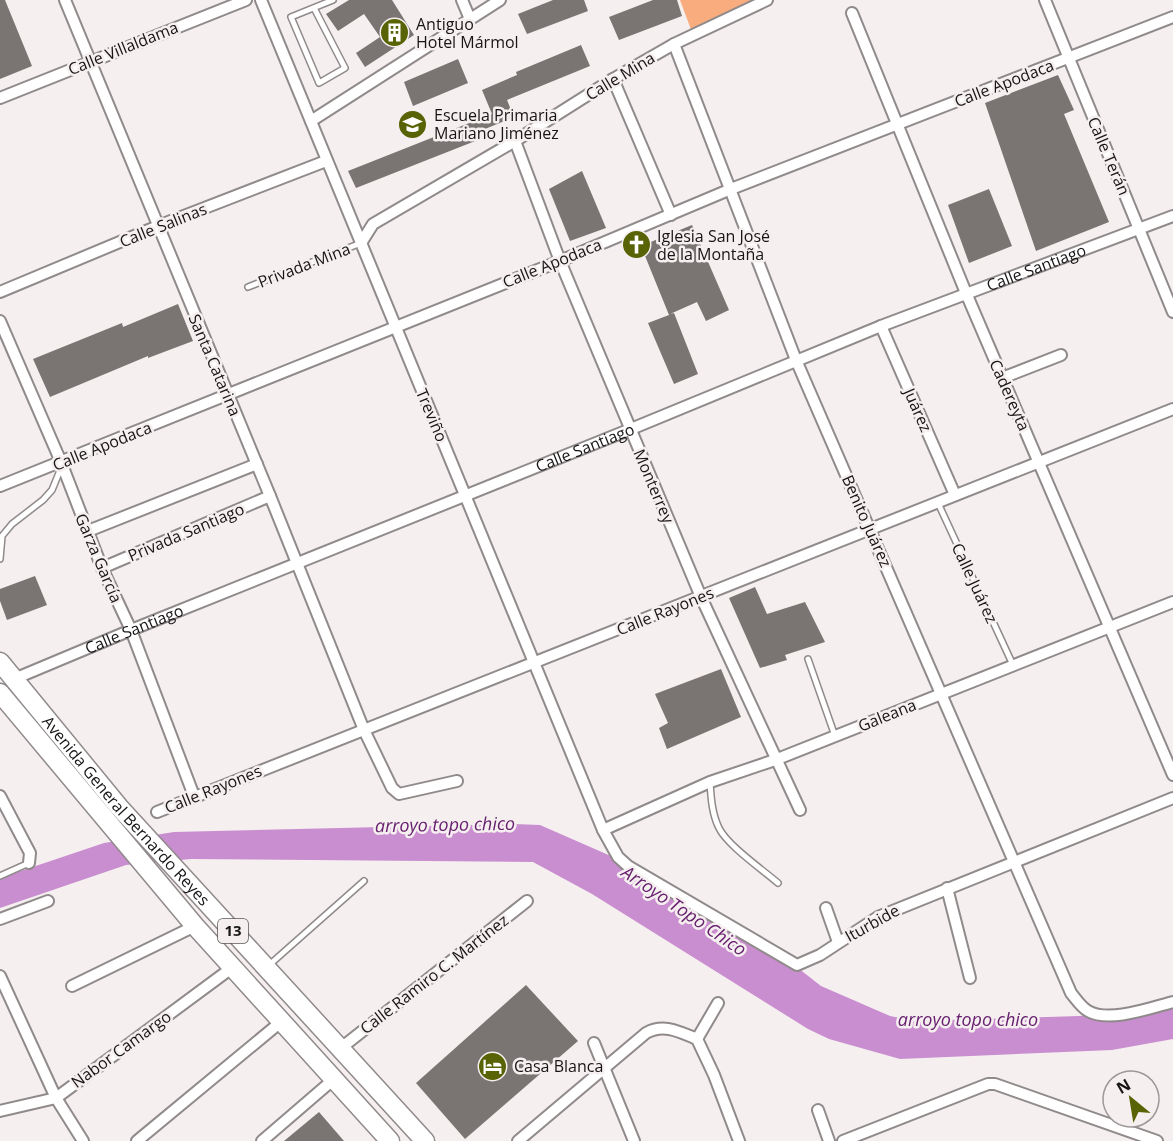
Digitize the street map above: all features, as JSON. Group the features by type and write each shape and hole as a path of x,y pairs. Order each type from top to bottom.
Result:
{"main road":[{"name":"Avenida General Bernardo Reyes","path":"0,662 7,682 425,1141"},
{"name":"Avenida General Bernardo Reyes","path":"0,693 195,926 390,1141"}],"street":[{"name":"Santa Catarina","path":"65,0 257,464 364,730 392,788 399,794 457,781"},
{"name":"Calle Villaldama","path":"0,98 246,0"},
{"name":"Treviño","path":"261,0 603,830"},
{"path":"462,0 470,19"},
{"path":"311,121 500,0"},
{"name":"Calle Mina","path":"360,243 373,224 515,141 613,79 675,44 767,0"},
{"name":"Calle Terán","path":"1045,0 1173,312"},
{"name":"Cadereyta","path":"852,13 966,293 1173,775"},
{"name":"Calle Apodaca","path":"0,486 61,464 395,326 561,261 731,189 1173,17"},
{"name":"Benito Juárez","path":"675,44 796,360 1071,993 1088,1011 1099,1015 1129,1013 1173,1002"},
{"path":"613,79 671,215"},
{"name":"Monterrey","path":"515,141 561,261 701,597 800,810"},
{"name":"Calle Salinas","path":"0,292 158,226 326,161"},
{"name":"Calle Santiago","path":"7,682 881,326 1173,216"},
{"name":"Garza García","path":"0,321 130,630 194,796"},
{"name":"Juárez","path":"881,326 955,495"},
{"path":"1002,378 1061,355"},
{"name":"Calle Rayones","path":"157,812 701,597 1039,460 1173,409"},
{"path":"87,531 257,464"},
{"name":"Privada Santiago","path":"102,568 270,496"},
{"name":"Galeana","path":"603,830 710,782 775,760 1173,602"},
{"path":"0,796 30,853 29,863"},
{"name":"Iturbide","path":"603,830 618,857 628,866 797,965 820,955 878,917 1173,798"},
{"path":"947,888 970,978"},
{"path":"0,919 48,901"},
{"name":"Calle Ramiro C. Martínez","path":"341,1048 527,901"},
{"path":"826,908 838,942"},
{"path":"72,986 195,926"},
{"name":"Nabor Camargo","path":"0,1111 56,1098 233,967"},
{"path":"0,976 56,1098 83,1141"},
{"path":"697,1039 717,1004"},
{"path":"137,1141 282,1022"},
{"path":"518,1141 653,1029 665,1028 697,1039 714,1075 739,1141"},
{"path":"594,1043 634,1141"},
{"path":"262,1141 334,1079"},
{"path":"843,1141 988,1084 995,1084 1157,1141"},
{"path":"818,1110 829,1141"}],"lane":[{"path":"314,8 345,68 319,83 291,17 333,0"},
{"name":"Privada Mina","path":"248,287 360,243"},
{"path":"0,559 2,536 12,524 52,490 61,464"},
{"name":"Calle Juárez","path":"937,502 1012,665"},
{"path":"808,659 835,736"},
{"path":"710,782 711,804 720,830 731,843 778,883"},
{"path":"0,876 29,863"},
{"path":"267,968 364,881"}],"shaded area":[{"path":"680,0 767,0 693,35"}],"water":[{"path":"540,825 620,860 789,961 821,986 890,1016 915,1021 1110,1015 1173,1001 1173,1039 1112,1050 900,1059 829,1039 808,1029 592,894 533,862 191,859 126,865 0,908 0,878 104,843 174,832"}],"building":[{"path":"0,0 5,0 32,66 0,79"},
{"name":"Antiguo Hotel Mármol","path":"349,0 392,0 414,35 365,67 356,53 380,37 364,14 338,31 326,14"},
{"path":"553,0 584,0 588,11 527,34 518,14"},
{"path":"653,0 677,0 682,16 619,40 609,17"},
{"path":"581,45 590,66 507,100 514,117 485,129 488,136 356,188 348,171 492,114 482,90 517,75 516,72"},
{"path":"458,59 468,83 413,106 404,82"},
{"path":"1058,75 1074,110 1064,114 1109,222 1036,251 985,103"},
{"path":"582,171 606,228 570,241 549,189"},
{"path":"989,189 1012,246 969,263 948,205"},
{"path":"692,225 729,310 706,321 697,302 670,314 674,313 698,374 674,384 648,323 669,315 641,246"},
{"path":"178,304 193,341 148,358 148,356 50,397 33,359 122,323 123,327"},
{"path":"35,576 47,605 7,620 0,601 0,589"},
{"path":"755,587 767,614 805,602 825,642 785,655 787,660 760,668 729,598"},
{"path":"721,669 741,717 667,749 659,728 668,723 655,694"},
{"path":"526,985 578,1041 465,1139 416,1083"},
{"path":"319,1112 344,1141 284,1141"}],"place":[{"name":"Antiguo Hotel Mármol","path":"395,33"},
{"name":"Escuela Primaria Mariano Jiménez","path":"413,124"},
{"name":"Iglesia San José de la Montaña","path":"636,245"},
{"name":"Casa Blanca","path":"493,1066"}],"water label":[{"name":"arroyo topo chico","path":"445,825"},
{"name":"Arroyo Topo Chico","path":"684,911"},
{"name":"arroyo topo chico","path":"968,1020"}]}
